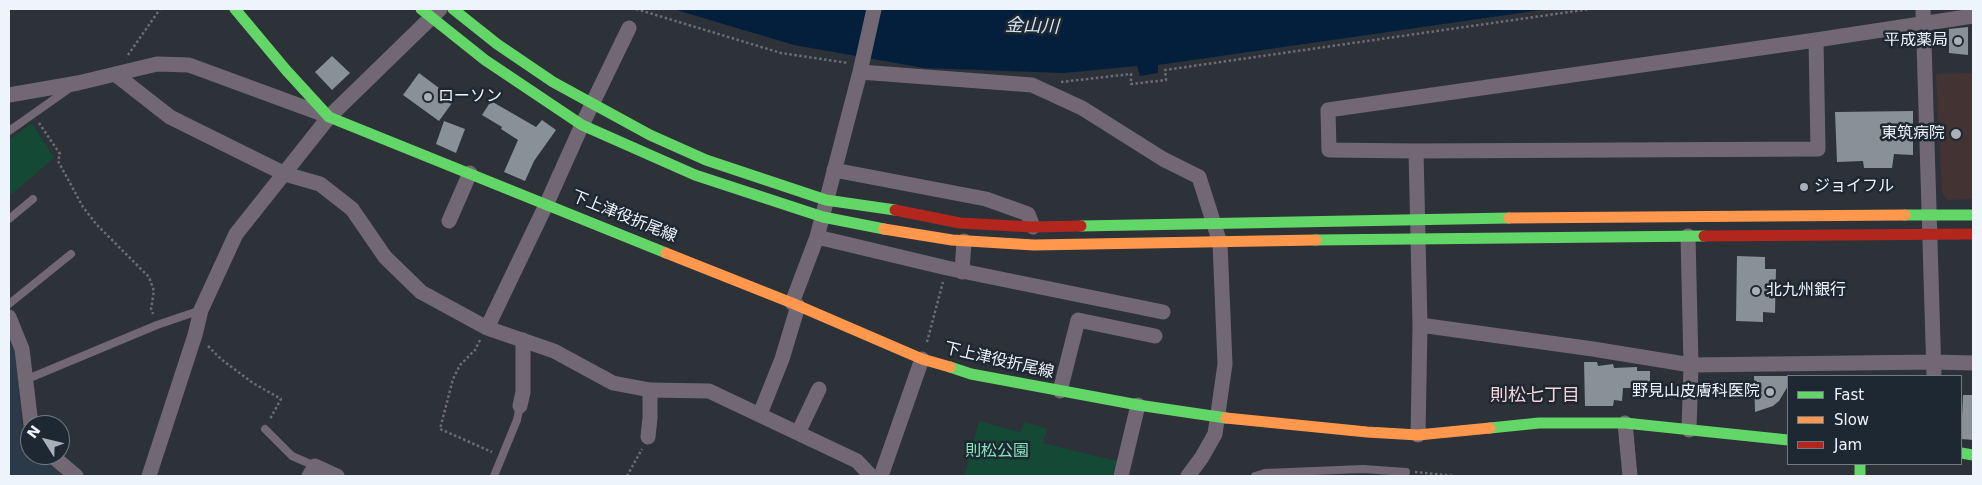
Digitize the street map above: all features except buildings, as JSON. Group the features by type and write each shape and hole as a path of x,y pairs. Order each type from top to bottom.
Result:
{"street":[{"name":"下上津役折尾線","path":"235,9 286,70 329,117 971,374 1138,405 1366,432 1418,435 1539,423 1625,424 1787,440"},
{"path":"453,9 497,44 592,104 706,160 826,200 898,210 960,223 1033,227 1417,219 1973,215"},
{"path":"760,414 782,359 795,304 817,237 874,9"},
{"path":"149,476 195,335 201,310 236,234 329,117 430,12 485,60 582,125 695,175 822,217 887,230 964,241 1034,245 1418,238 1973,234"},
{"path":"1923,16 1934,369"},
{"path":"1816,40 1818,149 1416,152 1329,150 1328,110 1816,40 1923,16 1973,16"},
{"path":"487,328 629,28"},
{"path":"9,95 157,64 189,65 329,117"},
{"path":"860,69 1032,85 1082,108 1163,159 1200,177 1220,243 1225,364 1215,434 1202,457 1188,476"},
{"path":"115,74 170,117 285,174 320,184 352,209 385,257 421,292 487,328 554,351 614,383 650,390 710,391 857,461 871,476"},
{"path":"1416,152 1420,325 1418,435"},
{"path":"834,170 986,199 1028,214 1033,227"},
{"path":"449,222 470,173"},
{"path":"1688,236 1691,366 1688,430"},
{"path":"817,237 954,270 1163,312"},
{"path":"954,270 964,241"},
{"path":"9,317 22,349 30,415"},
{"path":"1060,391 1078,320 1155,336"},
{"path":"1420,325 1691,366 1934,369 1973,363"},
{"path":"520,406 523,392 523,340"},
{"path":"881,476 924,354"},
{"path":"798,433 819,389"},
{"path":"648,437 650,390"},
{"path":"1121,476 1138,405"},
{"path":"1625,424 1630,476"},
{"path":"63,465 76,476"},
{"path":"312,471 338,476"}],"lane":[{"path":"9,131 78,82"},
{"path":"9,219 33,199"},
{"path":"9,304 71,254"},
{"path":"25,380 157,325 201,310"},
{"path":"494,476 517,420 520,406"},
{"path":"265,428 292,456 312,471"},
{"path":"1255,476 1265,473 1363,469 1406,472"},
{"path":"1265,473 1282,476"}],"path":[{"path":"115,74 160,9"},
{"path":"636,9 781,53 860,69"},
{"path":"1032,85 1131,74 1131,84 1166,80 1166,70 1590,9"},
{"path":"33,114 60,154 58,161 83,207 97,225 149,277 154,292 151,309 157,325"},
{"path":"924,354 954,270"},
{"path":"195,335 222,360 253,383 281,399 265,428"},
{"path":"475,350 460,365 453,379 440,429 503,456"},
{"path":"627,476 648,437"},
{"path":"1406,472 1454,476"}],"shaded area":[{"name":"東筑病院","path":"1973,73 1973,199 1948,200 1942,193 1936,74"},
{"path":"9,337 16,354 21,415 20,465 51,465 63,476 9,476"}],"green space":[{"path":"32,123 54,158 9,196 9,140"},
{"name":"則松公園","path":"979,421 1020,432 1025,422 1047,429 1043,443 1117,461 1112,476 964,476"}],"water":[{"name":"金山川","path":"673,9 1548,9 1158,65 1158,73 1140,76 1137,66 1064,73 924,68 794,45"}],"traffic: fast":[{"path":"235,9 286,70 329,117 666,253"},
{"path":"421,9 485,60 582,125 695,175 823,217 884,229"},
{"path":"453,9 497,44 553,82 650,135 706,160 826,200 895,210"},
{"path":"1905,215 1973,215"},
{"path":"1081,226 1509,218"},
{"path":"1316,240 1704,236"},
{"path":"950,367 971,374 1138,405 1226,418"},
{"path":"1490,428 1539,423 1625,423 1787,440"},
{"path":"1962,453 1973,455"},
{"path":"1860,465 1860,476"}],"traffic: slow":[{"path":"1509,218 1905,215"},
{"path":"884,229 952,240 1034,245 1316,240"},
{"path":"666,253 792,303 922,359 950,367"},
{"path":"1226,418 1367,432 1418,435 1490,428"}],"traffic: jam":[{"path":"895,210 960,223 1033,227 1081,226"},
{"path":"1704,236 1973,234"}],"place":[{"name":"平成薬局","path":"1958,41"},
{"name":"ローソン","path":"428,97"},
{"name":"東筑病院","path":"1956,134"},
{"name":"ジョイフル","path":"1804,187"},
{"name":"北九州銀行","path":"1756,291"},
{"name":"野見山皮膚科医院","path":"1770,392"}],"district":[{"name":"則松七丁目","path":"1535,396"}]}
